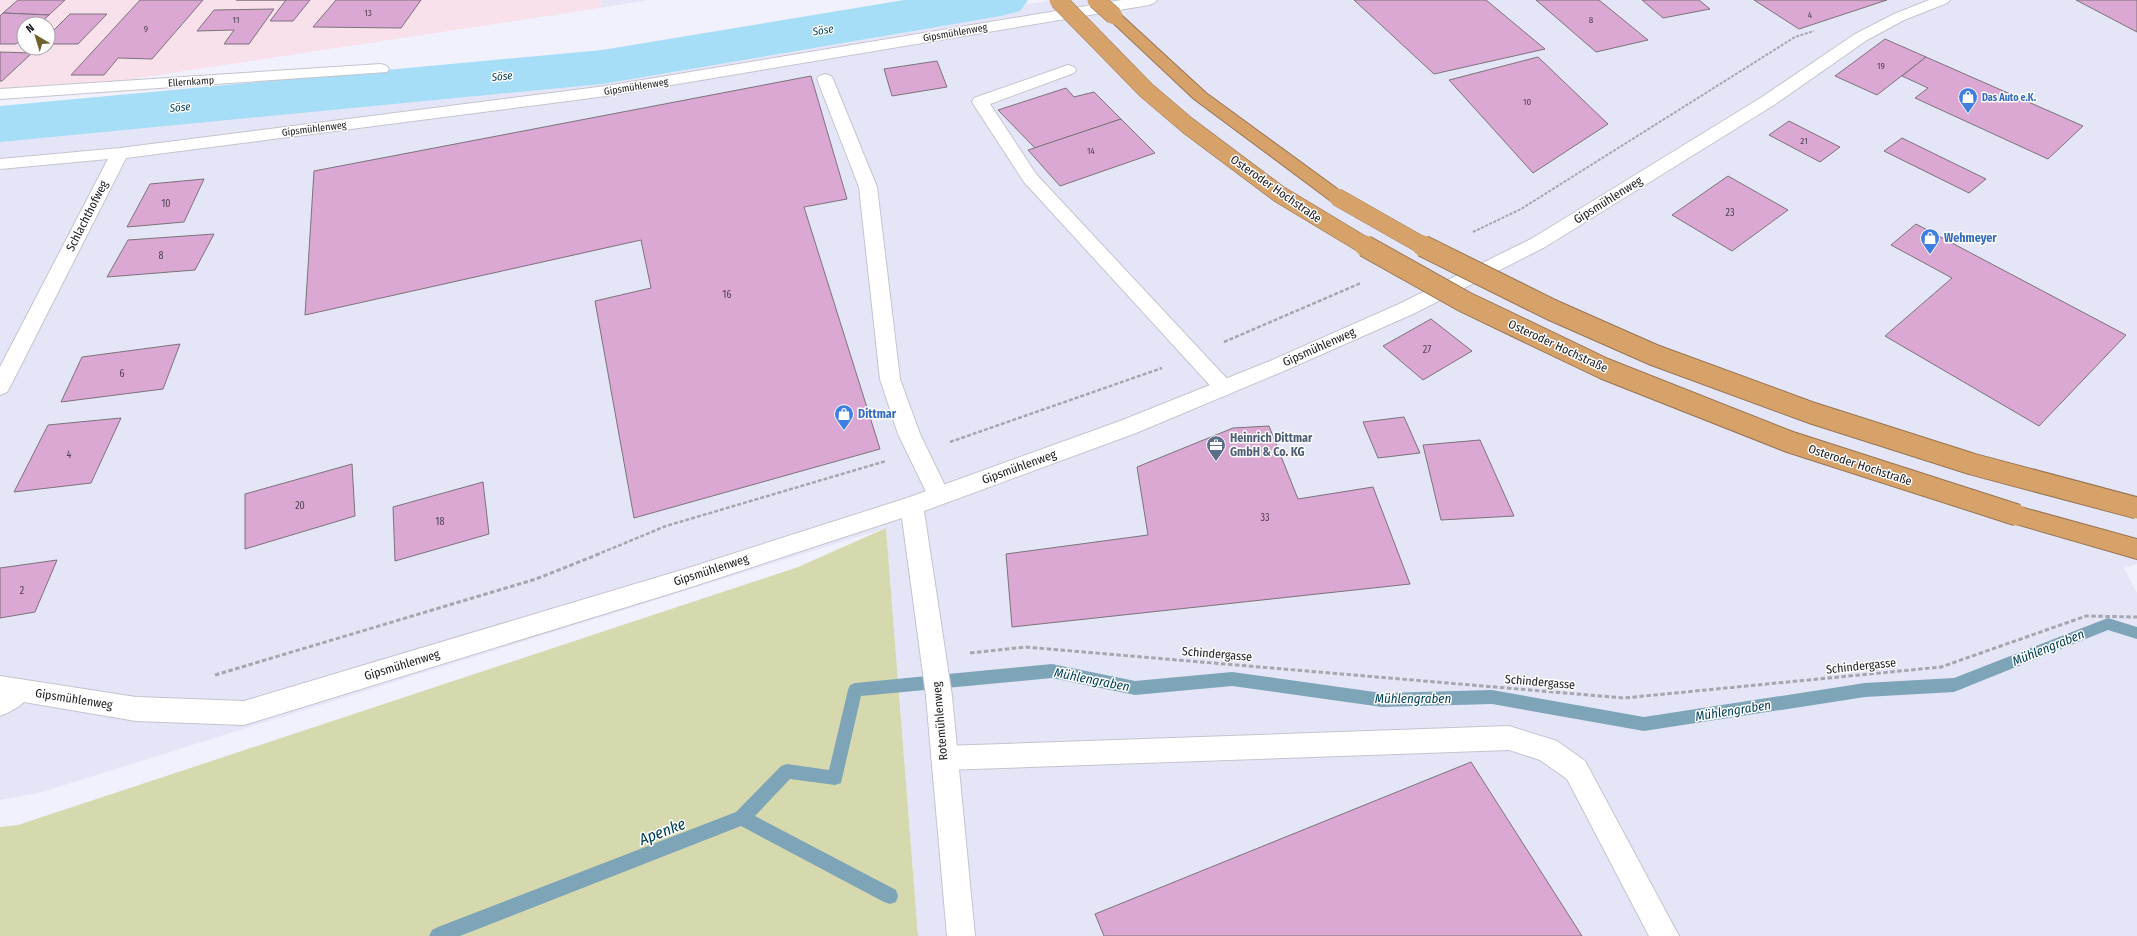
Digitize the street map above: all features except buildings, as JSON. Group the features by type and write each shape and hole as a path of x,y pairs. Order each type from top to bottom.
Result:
{"highway":[{"name":"Osteroder Hochstraße","path":"1058,0 1107,52 1146,90 1187,125 1267,185 1342,234 1466,302 1605,369 1790,442 2017,515 2137,548"},
{"path":"1096,0 1200,96 1280,156 1338,196 1440,256 1552,310 1654,354 1812,413 1972,464 2137,508"},
{"path":"1104,0 1114,16"}],"street":[{"name":"Gipsmühlenweg","path":"120,152 606,92 1149,0"},
{"name":"Gipsmühlenweg","path":"10,688 136,709 244,713 685,579 912,506 1128,427 1224,388 1406,309 1538,243 1768,101 1861,37 1899,17 1942,0"},
{"name":"Ellernkamp","path":"0,94 381,69"},
{"path":"1068,70 980,102 1030,178 1195,354 1224,388"},
{"path":"826,79 868,187 890,379 909,434 939,496"},
{"path":"0,164 120,152"},
{"name":"Schlachthofweg","path":"0,387 120,152"},
{"name":"Rotemühlenweg","path":"912,506 936,676 961,936"},
{"path":"0,704 10,688"},
{"path":"944,758 1509,738 1548,750 1576,770 1665,936"}],"path":[{"path":"1470,233 1521,210 1795,37 1815,31"},
{"path":"214,675 536,579 666,526 975,435 1161,368 1362,283"},
{"name":"Schindergasse","path":"936,676 1025,647 1624,698 1941,667 2086,616 2137,617"}],"shaded area":[{"path":"0,0 601,0 600,8 0,99"},
{"path":"601,0 649,0 600,8"},
{"path":"1053,0 2137,0 2137,564 2124,568 2137,593 2137,936 918,936 886,528 39,793 0,800 0,134 591,77"}],"green space":[{"path":"886,528 918,936 0,936 0,827 18,825 798,567"}],"waterway":[{"name":"Söse","path":"0,124 602,67 1001,0"},
{"name":"Mühlengraben","path":"742,818 787,771 835,778 855,690 1052,671 1135,688 1232,679 1382,700 1492,697 1644,724 1865,690 1954,685 2108,624 2137,633"},
{"name":"Apenke","path":"438,936 742,818"},
{"name":"Apenke","path":"742,818 890,896"}],"place":[{"name":"Das Auto e.K.","path":"1968,114"},
{"name":"Wehmeyer","path":"1930,255"},
{"name":"Dittmar","path":"844,431"},
{"name":"Heinrich Dittmar GmbH & Co. KG","path":"1216,462"}]}
